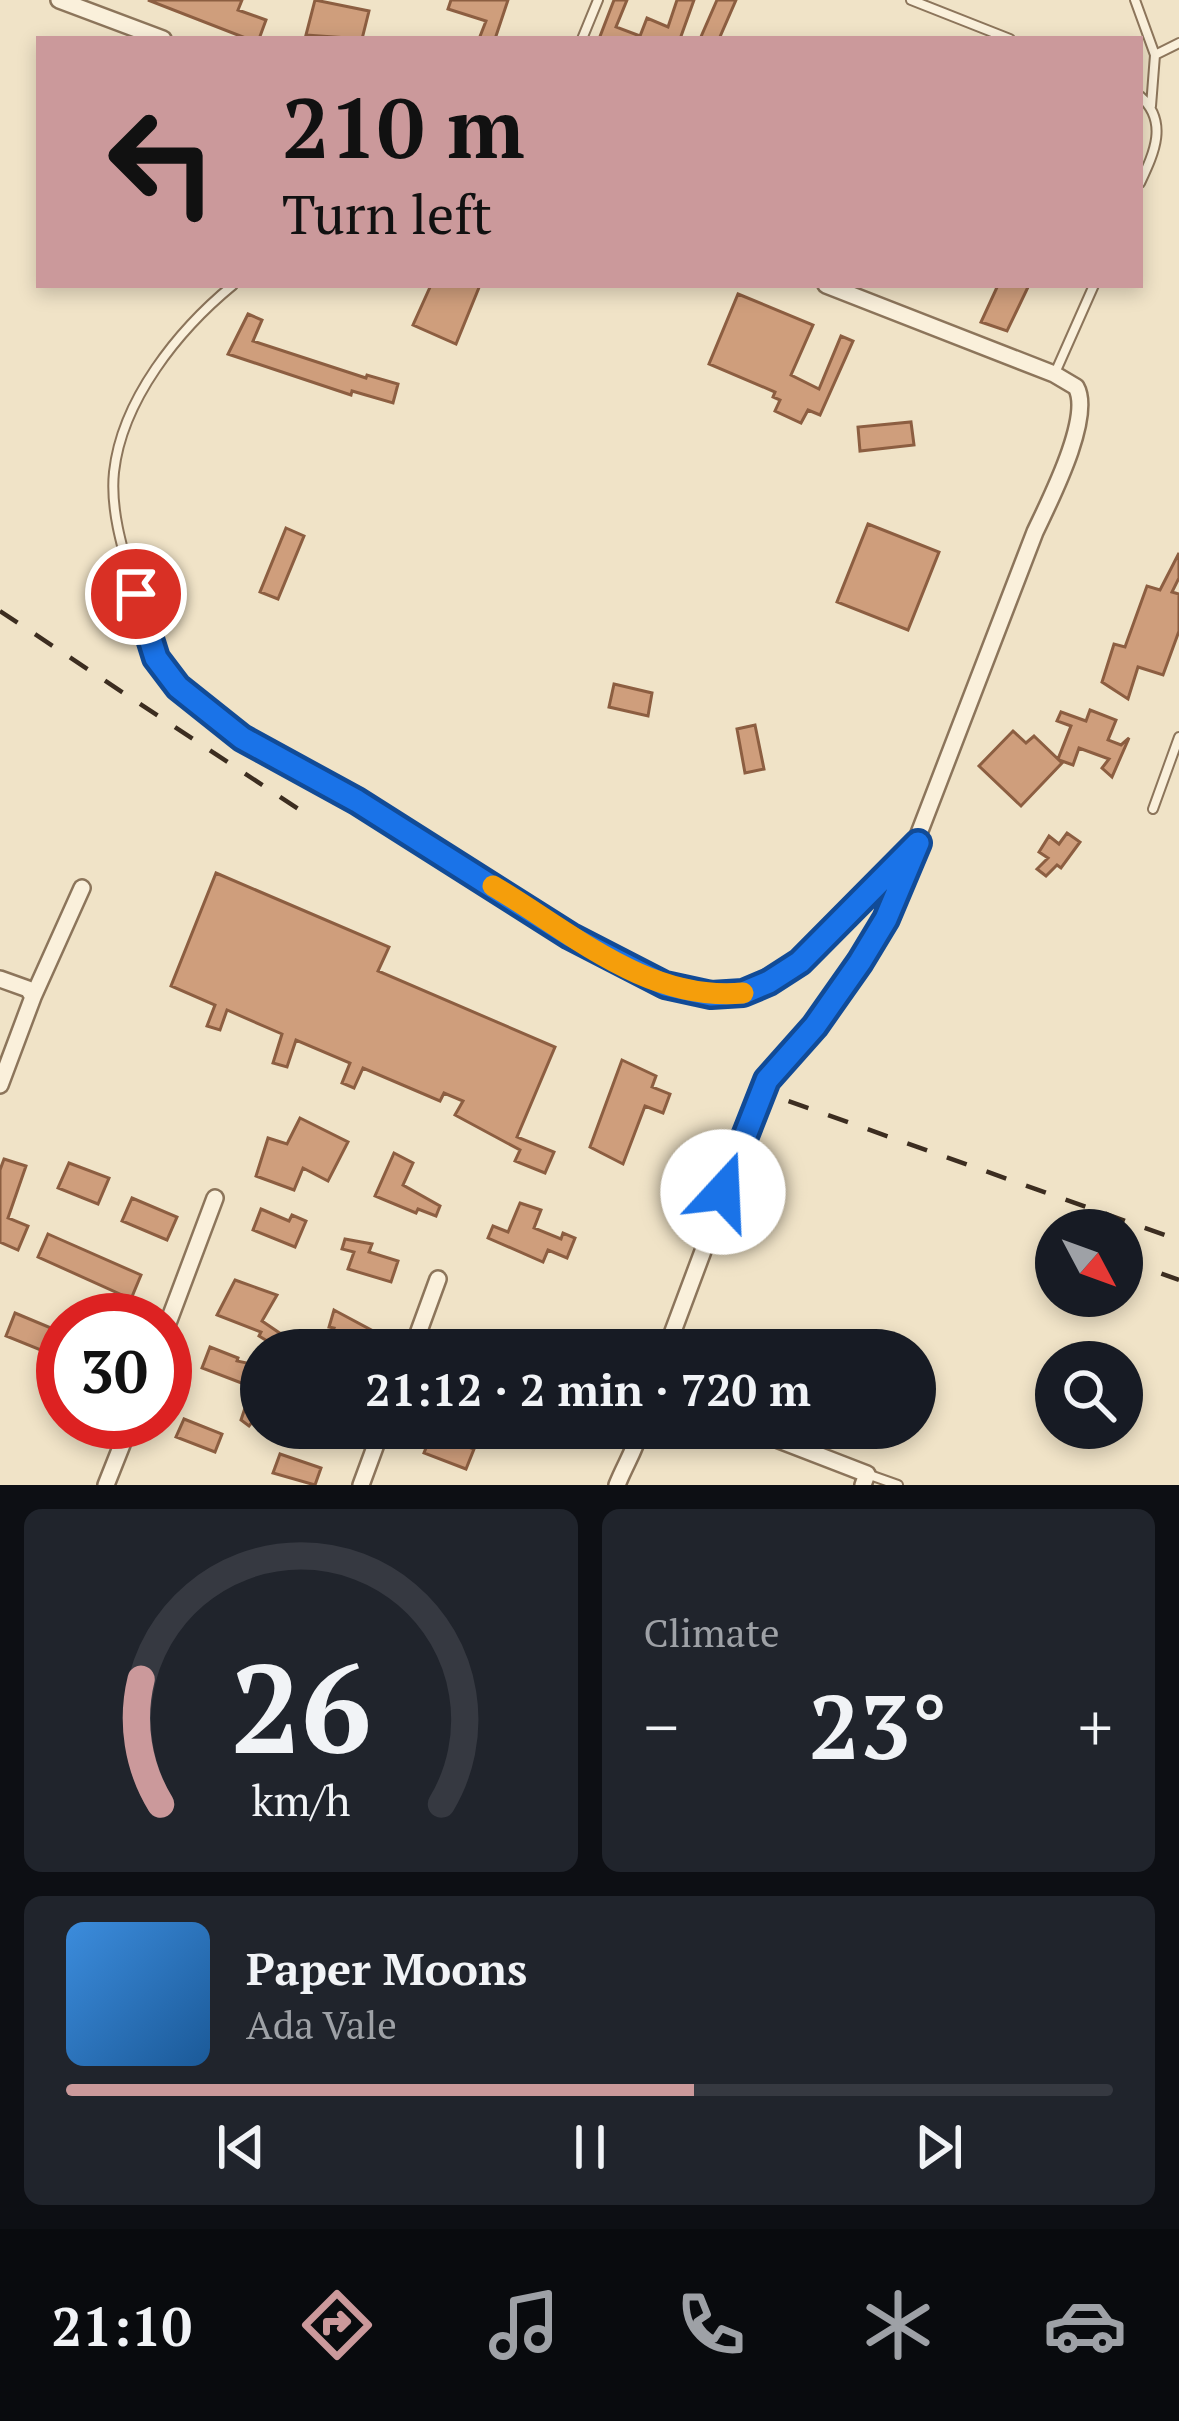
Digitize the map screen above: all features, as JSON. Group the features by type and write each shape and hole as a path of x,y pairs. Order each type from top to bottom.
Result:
{"street":[{"path":"59,0 155,36"},
{"path":"674,1329 767,1080 815,1026 886,919 1035,532 1061,476 1081,408 1076,387 1054,374 834,288"},
{"path":"0,1085 82,888"},
{"path":"0,979 28,989 33,998"},
{"path":"179,1293 214,1198"},
{"path":"420,1329 439,1279"},
{"path":"106,1485 120,1449"},
{"path":"361,1485 374,1449"},
{"path":"617,1485 635,1449"},
{"path":"796,1449 865,1479"}],"lane":[{"path":"583,36 598,0"},
{"path":"910,0 1002,36"},
{"path":"1135,0 1155,55 1151,106 1158,128 1143,176"},
{"path":"1155,55 1179,44"},
{"path":"1143,99 1151,106"},
{"path":"230,288 179,337 143,391 123,427 114,472 114,504 132,584 156,658 178,687 242,738 357,801 570,936 665,985 711,995 743,993 800,962 918,843"},
{"path":"1054,374 1093,288"},
{"path":"1153,809 1179,736"},
{"path":"865,1479 898,1485"}],"building":[{"path":"148,0 242,0 238,10 266,20 260,36 240,36"},
{"path":"315,0 369,11 363,36 306,35"},
{"path":"451,0 508,0 496,36 480,36 486,21 448,9"},
{"path":"614,0 627,0 616,27 640,36 600,36"},
{"path":"677,0 694,0 681,36 640,36 647,18 668,27"},
{"path":"717,0 736,0 720,36 701,36"},
{"path":"430,288 479,288 456,344 413,325"},
{"path":"997,288 1028,288 1007,331 981,322"},
{"path":"738,294 813,325 791,375 819,389 841,336 853,341 820,415 808,410 801,423 775,411 780,400 773,397 775,392 709,364"},
{"path":"248,314 262,320 253,341 398,384 393,403 352,391 351,395 228,354"},
{"path":"911,422 914,445 860,451 858,427"},
{"path":"868,524 939,552 908,630 837,602"},
{"path":"286,528 304,536 278,599 260,592"},
{"path":"1179,553 1179,578 1172,592 1179,594 1179,631 1163,675 1138,667 1128,699 1102,682 1114,644 1125,647 1147,586 1160,590"},
{"path":"614,684 652,693 648,716 609,707"},
{"path":"1090,710 1116,720 1108,740 1121,745 1129,738 1112,777 1102,768 1109,759 1079,748 1073,765 1059,760 1062,763 1021,806 979,766 1013,731 1026,743 1034,736 1058,759 1071,726 1057,721 1061,712 1086,721"},
{"path":"755,725 764,769 745,773 737,729"},
{"path":"1067,833 1080,842 1061,868 1057,865 1046,876 1037,869 1048,858 1039,852 1049,836 1059,844"},
{"path":"216,873 389,947 378,971 555,1047 517,1137 554,1152 545,1173 515,1161 520,1150 455,1115 463,1101 444,1093 440,1101 363,1068 354,1088 342,1083 350,1063 296,1040 287,1067 273,1063 282,1034 227,1010 220,1030 207,1026 215,1005 171,986"},
{"path":"622,1060 656,1076 652,1087 670,1094 663,1113 645,1106 623,1164 590,1147"},
{"path":"300,1118 348,1142 328,1181 303,1168 294,1190 256,1176 268,1138 287,1144"},
{"path":"394,1153 413,1163 403,1185 440,1206 436,1216 375,1196"},
{"path":"4,1159 26,1166 8,1218 28,1226 18,1250 0,1242"},
{"path":"69,1163 109,1178 98,1204 58,1188"},
{"path":"132,1198 177,1217 167,1240 122,1221"},
{"path":"520,1203 541,1210 534,1228 561,1239 563,1233 575,1238 567,1258 548,1250 543,1262 488,1238 493,1226 508,1232"},
{"path":"261,1209 289,1221 292,1215 306,1221 295,1247 253,1230"},
{"path":"48,1234 141,1275 134,1293 118,1293 38,1257"},
{"path":"345,1239 372,1244 369,1252 398,1261 391,1282 348,1269 354,1252 342,1249"},
{"path":"235,1280 277,1295 262,1321 274,1329 253,1329 217,1315"},
{"path":"334,1310 369,1329 334,1329 329,1327"},
{"path":"15,1313 36,1322 36,1348 6,1336"},
{"path":"210,1347 238,1358 240,1382 202,1368"},
{"path":"192,1422 222,1434 215,1452 192,1443"},
{"path":"426,1449 474,1449 466,1469 424,1453"},
{"path":"280,1454 321,1468 315,1485 273,1473"}],"railway":[{"path":"0,611 309,816"},
{"path":"749,1087 1179,1240"},
{"path":"1143,1267 1179,1280"}],"slow traffic":[{"path":"493,886 624,967 665,985 711,995 743,993"}],"route":[{"path":"136,594 156,658 178,687 242,738 357,801 570,936 665,985 711,995 743,993 769,982 800,962 918,843 886,919 860,962 815,1026 767,1080 723,1192"}]}
